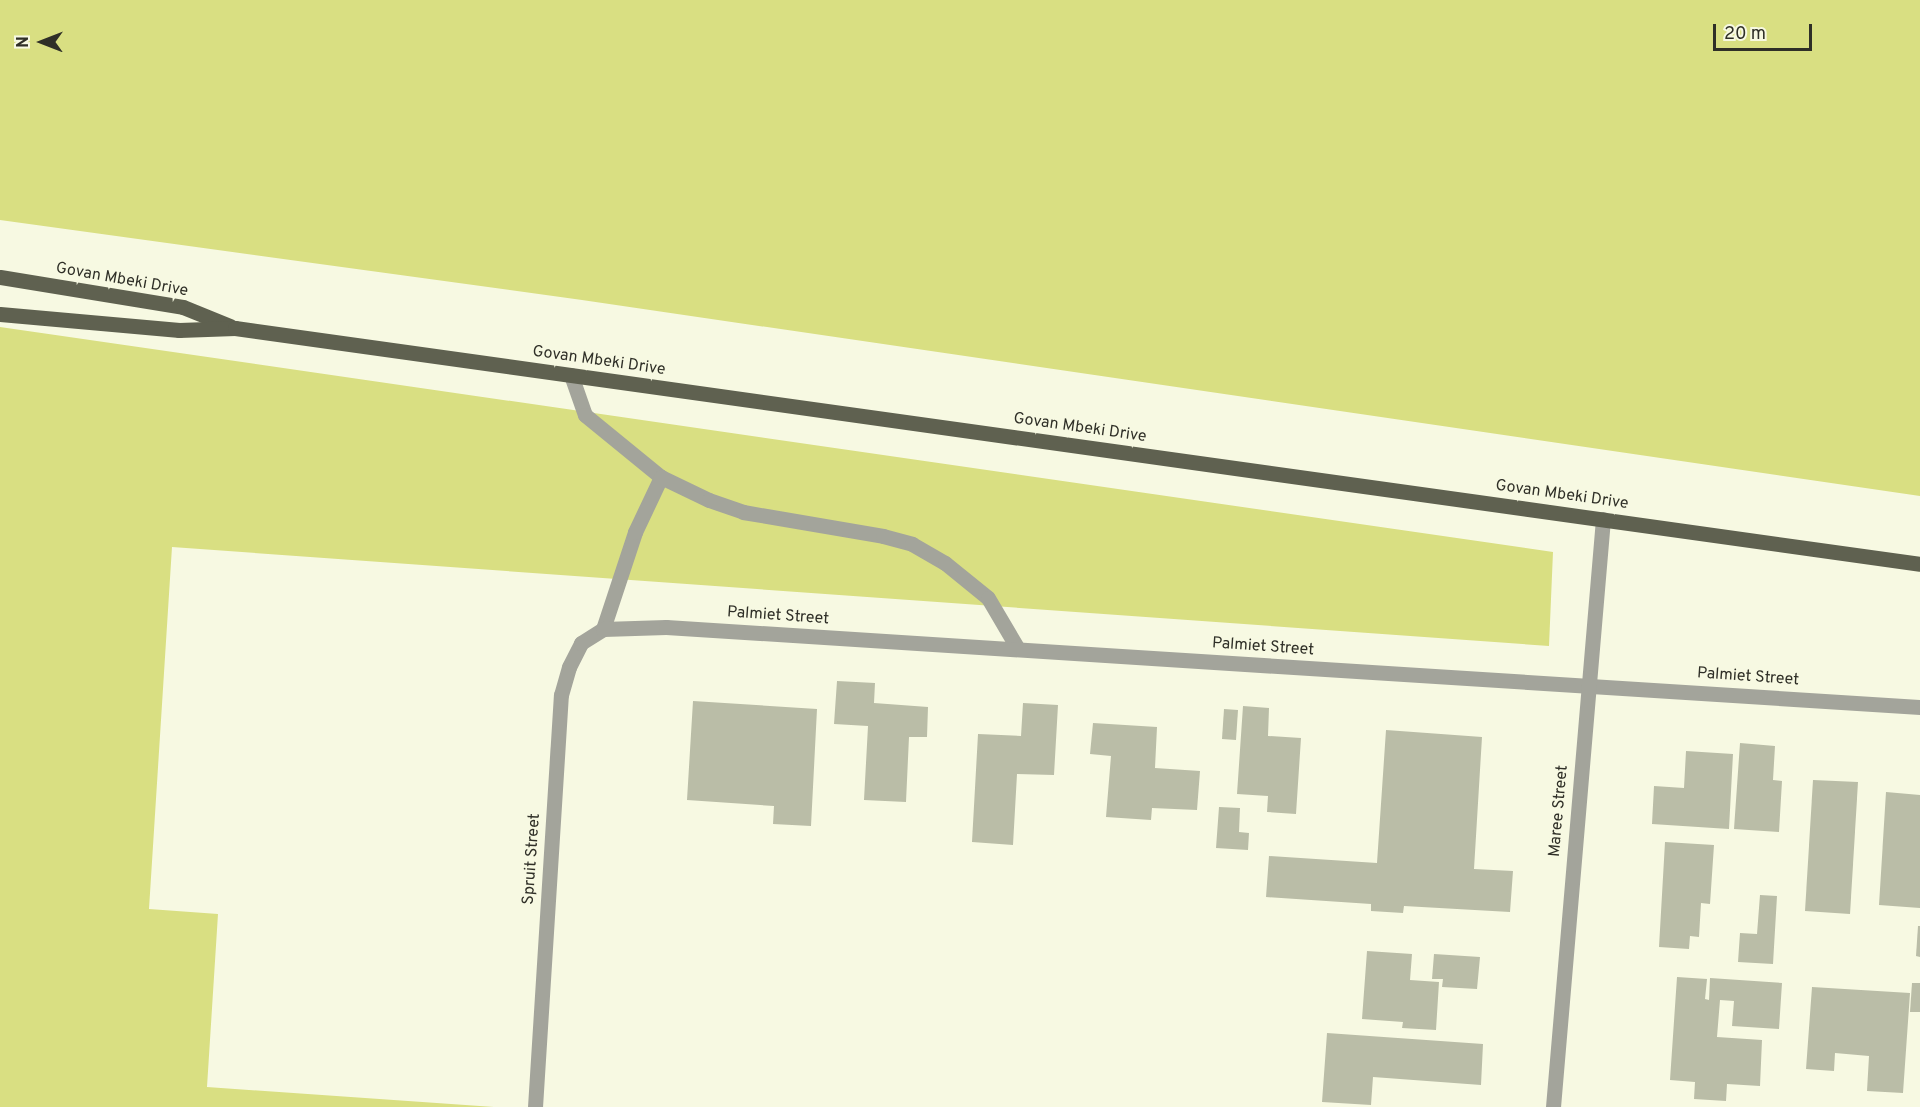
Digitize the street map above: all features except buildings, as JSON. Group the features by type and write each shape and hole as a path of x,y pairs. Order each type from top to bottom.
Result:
{"main road":[{"name":"Govan Mbeki Drive","path":"0,277 183,307 235,328"},
{"name":"Govan Mbeki Drive","path":"0,314 179,330 235,328 1603,519 1777,546 1920,564"}],"street":[{"path":"571,375 585,416 662,477 709,500 743,512 883,536 912,544 945,563 988,598 1018,649"},
{"path":"603,630 634,532 662,477"},
{"name":"Maree Street","path":"1553,1107 1587,685 1603,519"},
{"name":"Palmiet Street","path":"603,630 666,627 1920,706"},
{"name":"Spruit Street","path":"535,1107 561,695 569,667 581,643 603,630"}],"green space":[{"path":"0,0 1920,0 1920,496 582,300 0,220"},
{"path":"0,327 1553,552 1549,646 172,547 149,909 218,914 207,1087 494,1107 0,1107"}]}
